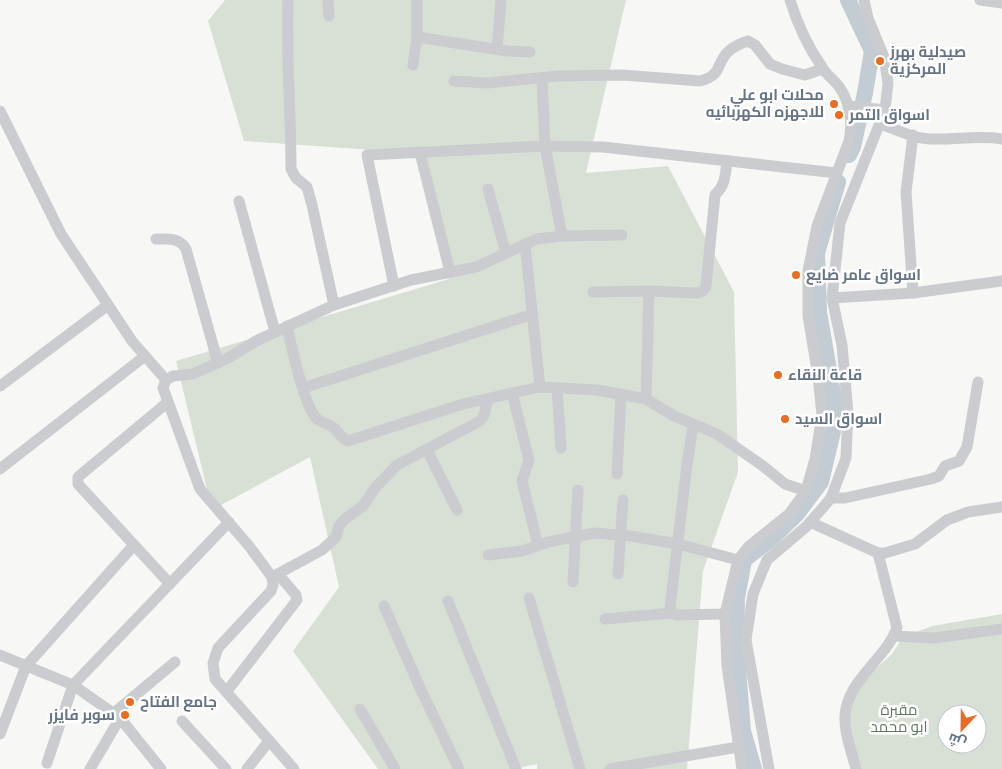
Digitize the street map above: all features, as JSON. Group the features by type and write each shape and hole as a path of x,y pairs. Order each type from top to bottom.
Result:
{"street":[{"path":"288,0 286,49 291,107 291,168 296,178 307,187 334,305"},
{"path":"328,0 329,16"},
{"path":"413,65 417,37 417,0"},
{"path":"497,49 501,0"},
{"path":"742,769 727,666 725,614 738,560 748,547 789,514 806,491 815,459 822,414 808,316 808,271 817,226 852,128 848,106 840,87 822,69 795,18 790,0"},
{"path":"769,769 746,640 754,594 767,560 810,522 831,498 846,458 848,414 842,345 832,298 840,223 885,110 888,83 884,57 868,18 864,0"},
{"path":"980,0 1002,3"},
{"path":"417,37 530,52"},
{"path":"454,81 488,83 542,78 622,75 700,80 710,78 715,74 729,50 748,41 755,45 770,64 782,69 805,75 822,69"},
{"path":"542,78 545,146 562,236"},
{"path":"848,106 885,110"},
{"path":"0,111 60,234 132,341 166,380"},
{"path":"880,124 912,135 931,139 1002,139"},
{"path":"912,135 906,192 913,293"},
{"path":"394,286 367,155 545,146 603,147 837,173"},
{"path":"420,153 450,272"},
{"path":"593,292 649,291 696,293 703,291 706,286 715,195 724,181 727,161"},
{"path":"488,189 506,253"},
{"path":"239,202 275,332"},
{"path":"226,691 297,600 296,595 275,575 200,489 163,388 166,380 174,376 193,374 218,363 287,326 334,305 412,280 476,266 537,239 562,236 622,235"},
{"path":"156,239 174,240 182,243 186,249 218,363"},
{"path":"525,244 540,387"},
{"path":"832,298 913,293 1002,281"},
{"path":"646,399 649,291"},
{"path":"0,386 108,305"},
{"path":"303,388 532,314"},
{"path":"287,326 303,388 313,414 317,419 334,429 340,437 348,441 463,404 540,387 597,390 646,399 674,416 717,434 785,484 806,491"},
{"path":"0,469 145,356"},
{"path":"831,498 845,498 931,480 939,476 945,466 959,461 967,447 978,382"},
{"path":"557,388 561,448"},
{"path":"512,393 529,460 522,481 538,545"},
{"path":"616,474 621,394"},
{"path":"275,575 322,550 336,537 345,519 363,506 375,488 397,465 480,421 484,415 488,399"},
{"path":"168,402 76,480 170,584"},
{"path":"672,613 670,608 694,425"},
{"path":"427,450 457,510"},
{"path":"573,582 578,490"},
{"path":"618,574 623,500"},
{"path":"810,522 878,553 885,553 915,544 947,520 968,512 1002,507"},
{"path":"47,763 74,685 229,522"},
{"path":"488,555 522,551 538,545 594,533 621,535 678,544 738,560"},
{"path":"0,734 26,666 134,545"},
{"path":"856,769 844,718 846,708 854,689 880,657 897,628 878,553"},
{"path":"275,575 270,591 218,648 213,663 215,679 294,769"},
{"path":"529,598 580,769"},
{"path":"448,601 516,769"},
{"path":"384,606 458,769"},
{"path":"605,618 672,613 676,615 725,614"},
{"path":"894,636 934,638 1002,629"},
{"path":"0,656 74,685 117,716 160,769"},
{"path":"90,769 117,716 175,662"},
{"path":"360,709 395,769"},
{"path":"182,721 226,769"},
{"path":"247,769 270,741"},
{"path":"610,769 738,747"}],"green space":[{"path":"225,0 626,0 586,173 668,166 734,292 738,472 703,571 687,769 537,769 537,764 514,769 378,769 293,651 339,587 310,457 212,510 176,361 449,279 418,153 244,141 208,21"},
{"name":"مقبرة ابو محمد","path":"1002,614 1002,769 858,769 849,713 860,683 892,654 903,637 932,626"}],"waterway":[{"path":"848,0 872,51 865,93 853,147 849,155"},
{"path":"754,769 743,731 736,644 737,598 744,560 771,539 797,514 821,482 835,423 833,393 819,312 817,253 838,182"}],"place":[{"name":"صيدلية بهرز المركزية","path":"880,61"},
{"name":"محلات ابو علي للاجهزه الكهربائيه","path":"834,104"},
{"name":"اسواق التمر","path":"839,115"},
{"name":"اسواق عامر ضايع","path":"796,275"},
{"name":"قاعة النقاء","path":"778,375"},
{"name":"اسواق السيد","path":"785,419"},
{"name":"جامع الفتاح","path":"130,702"},
{"name":"سوبر فايزر","path":"125,715"}]}
